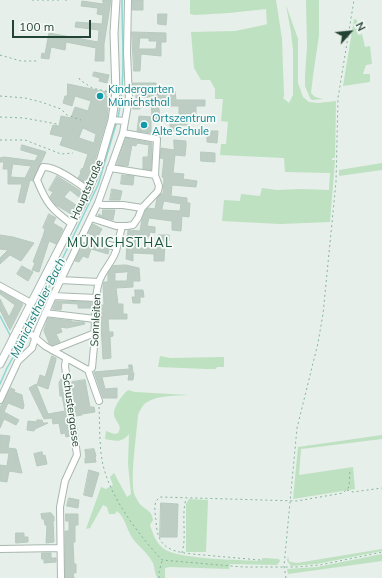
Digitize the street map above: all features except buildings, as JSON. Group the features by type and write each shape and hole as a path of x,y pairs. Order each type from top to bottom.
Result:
{"street":[{"name":"Hauptstraße","path":"0,400 18,361 25,354 30,352 34,336 98,203 123,133 118,121 116,92 114,34 116,0"},
{"name":"Hauptstraße","path":"0,364 16,336 72,224 129,99 127,52 128,0"},
{"path":"91,218 109,224 122,226 133,225 142,208 158,191 159,186 155,175 157,139 123,133"},
{"path":"72,224 59,215 44,199 37,180 43,168 48,167 71,178 88,191"},
{"path":"110,168 155,175"},
{"path":"98,203 142,208"},
{"name":"Sonnleiten","path":"88,370 92,368 96,298 99,282 106,267 116,255 116,247 122,226"},
{"path":"80,238 116,247"},
{"path":"60,280 99,282"},
{"path":"0,286 31,304"},
{"path":"53,296 96,298"},
{"path":"45,314 96,319"},
{"path":"52,350 95,333"},
{"path":"16,336 34,336 45,346 88,370 99,401"},
{"name":"Schustergasse","path":"61,578 60,507 65,481 77,455 65,366 66,359"},
{"path":"0,549 60,548"}],"path":[{"path":"32,0 61,0"},
{"path":"65,0 70,0"},
{"path":"286,578 284,566 297,428 318,343 323,314 336,182 338,98 354,0"},
{"path":"0,55 21,61 38,62"},
{"path":"79,78 92,88 110,92"},
{"path":"0,96 25,98 41,102 61,109 67,115 81,120"},
{"path":"0,117 24,118 57,124"},
{"path":"0,140 25,140 61,154 73,153"},
{"path":"99,401 101,456 106,476 141,537 162,560 243,567 301,567 320,565 382,552"},
{"path":"260,560 182,553 169,548 158,538 156,532 156,501 160,497 297,501 343,493 349,486 350,470"},
{"path":"347,490 353,492 382,488"},
{"path":"182,553 184,546 186,498"},
{"path":"159,578 162,560"}],"green space":[{"path":"190,0 276,0 282,39 283,98 289,103 293,95 293,50 286,5 298,39 298,83 303,97 309,102 318,103 336,101 335,158 332,158 332,160 335,160 330,222 280,224 222,221 224,200 240,201 241,194 260,196 262,188 277,190 329,190 330,173 285,172 284,158 220,155 221,144 226,144 228,122 221,121 223,99 215,99 215,89 210,80 201,80 194,68 191,32 235,31 264,25 267,24 266,9 195,15 190,14"},
{"path":"306,0 319,0 319,35 311,93 315,97 323,99 312,100 305,86 307,47"},
{"path":"354,19 357,20 358,35 362,34 365,47 370,46 372,64 366,65 363,74 370,74 370,82 343,86"},
{"path":"382,163 382,170 339,176 339,170"},
{"path":"160,356 170,358 224,357 224,367 207,369 158,367"},
{"path":"128,390 135,392 189,395 157,398 144,404 138,415 133,469 133,489 139,503 152,515 153,520 150,525 159,544 164,549 182,555 260,561 263,558 279,559 280,561 277,565 230,564 229,569 170,567 165,568 165,578 158,578 151,559 133,539 122,517 117,511 115,514 109,514 107,507 103,505 90,528 86,529 101,487 106,489 113,485 110,477 114,473 127,497 131,494 128,464 129,434 124,439 118,441 105,439 106,431 114,434 118,433 119,431 120,428 114,412 118,401"},
{"path":"382,435 382,439 301,449 299,475 353,467 355,489 293,499 298,447"},
{"path":"189,499 208,500 206,552 186,552 186,504"},
{"path":"382,549 382,551 317,564 291,566 287,561 288,556 289,561 297,563"},
{"path":"382,554 382,561 288,574 287,569 317,567"}],"waterway":[{"name":"Münichsthaler Bach","path":"118,118 123,74 122,0"},
{"name":"Münichsthaler Bach","path":"27,332 98,185 117,121"},
{"path":"0,316 11,337"},
{"name":"Münichsthaler Bach","path":"0,384 25,336"},
{"name":"Münichsthaler Bach","path":"14,342 17,349"}],"place":[{"name":"Kindergarten Münichsthal","path":"100,96"},
{"name":"Ortszentrum Alte Schule","path":"144,125"}],"district":[{"name":"MÜNICHSTHAL","path":"120,243"}]}
